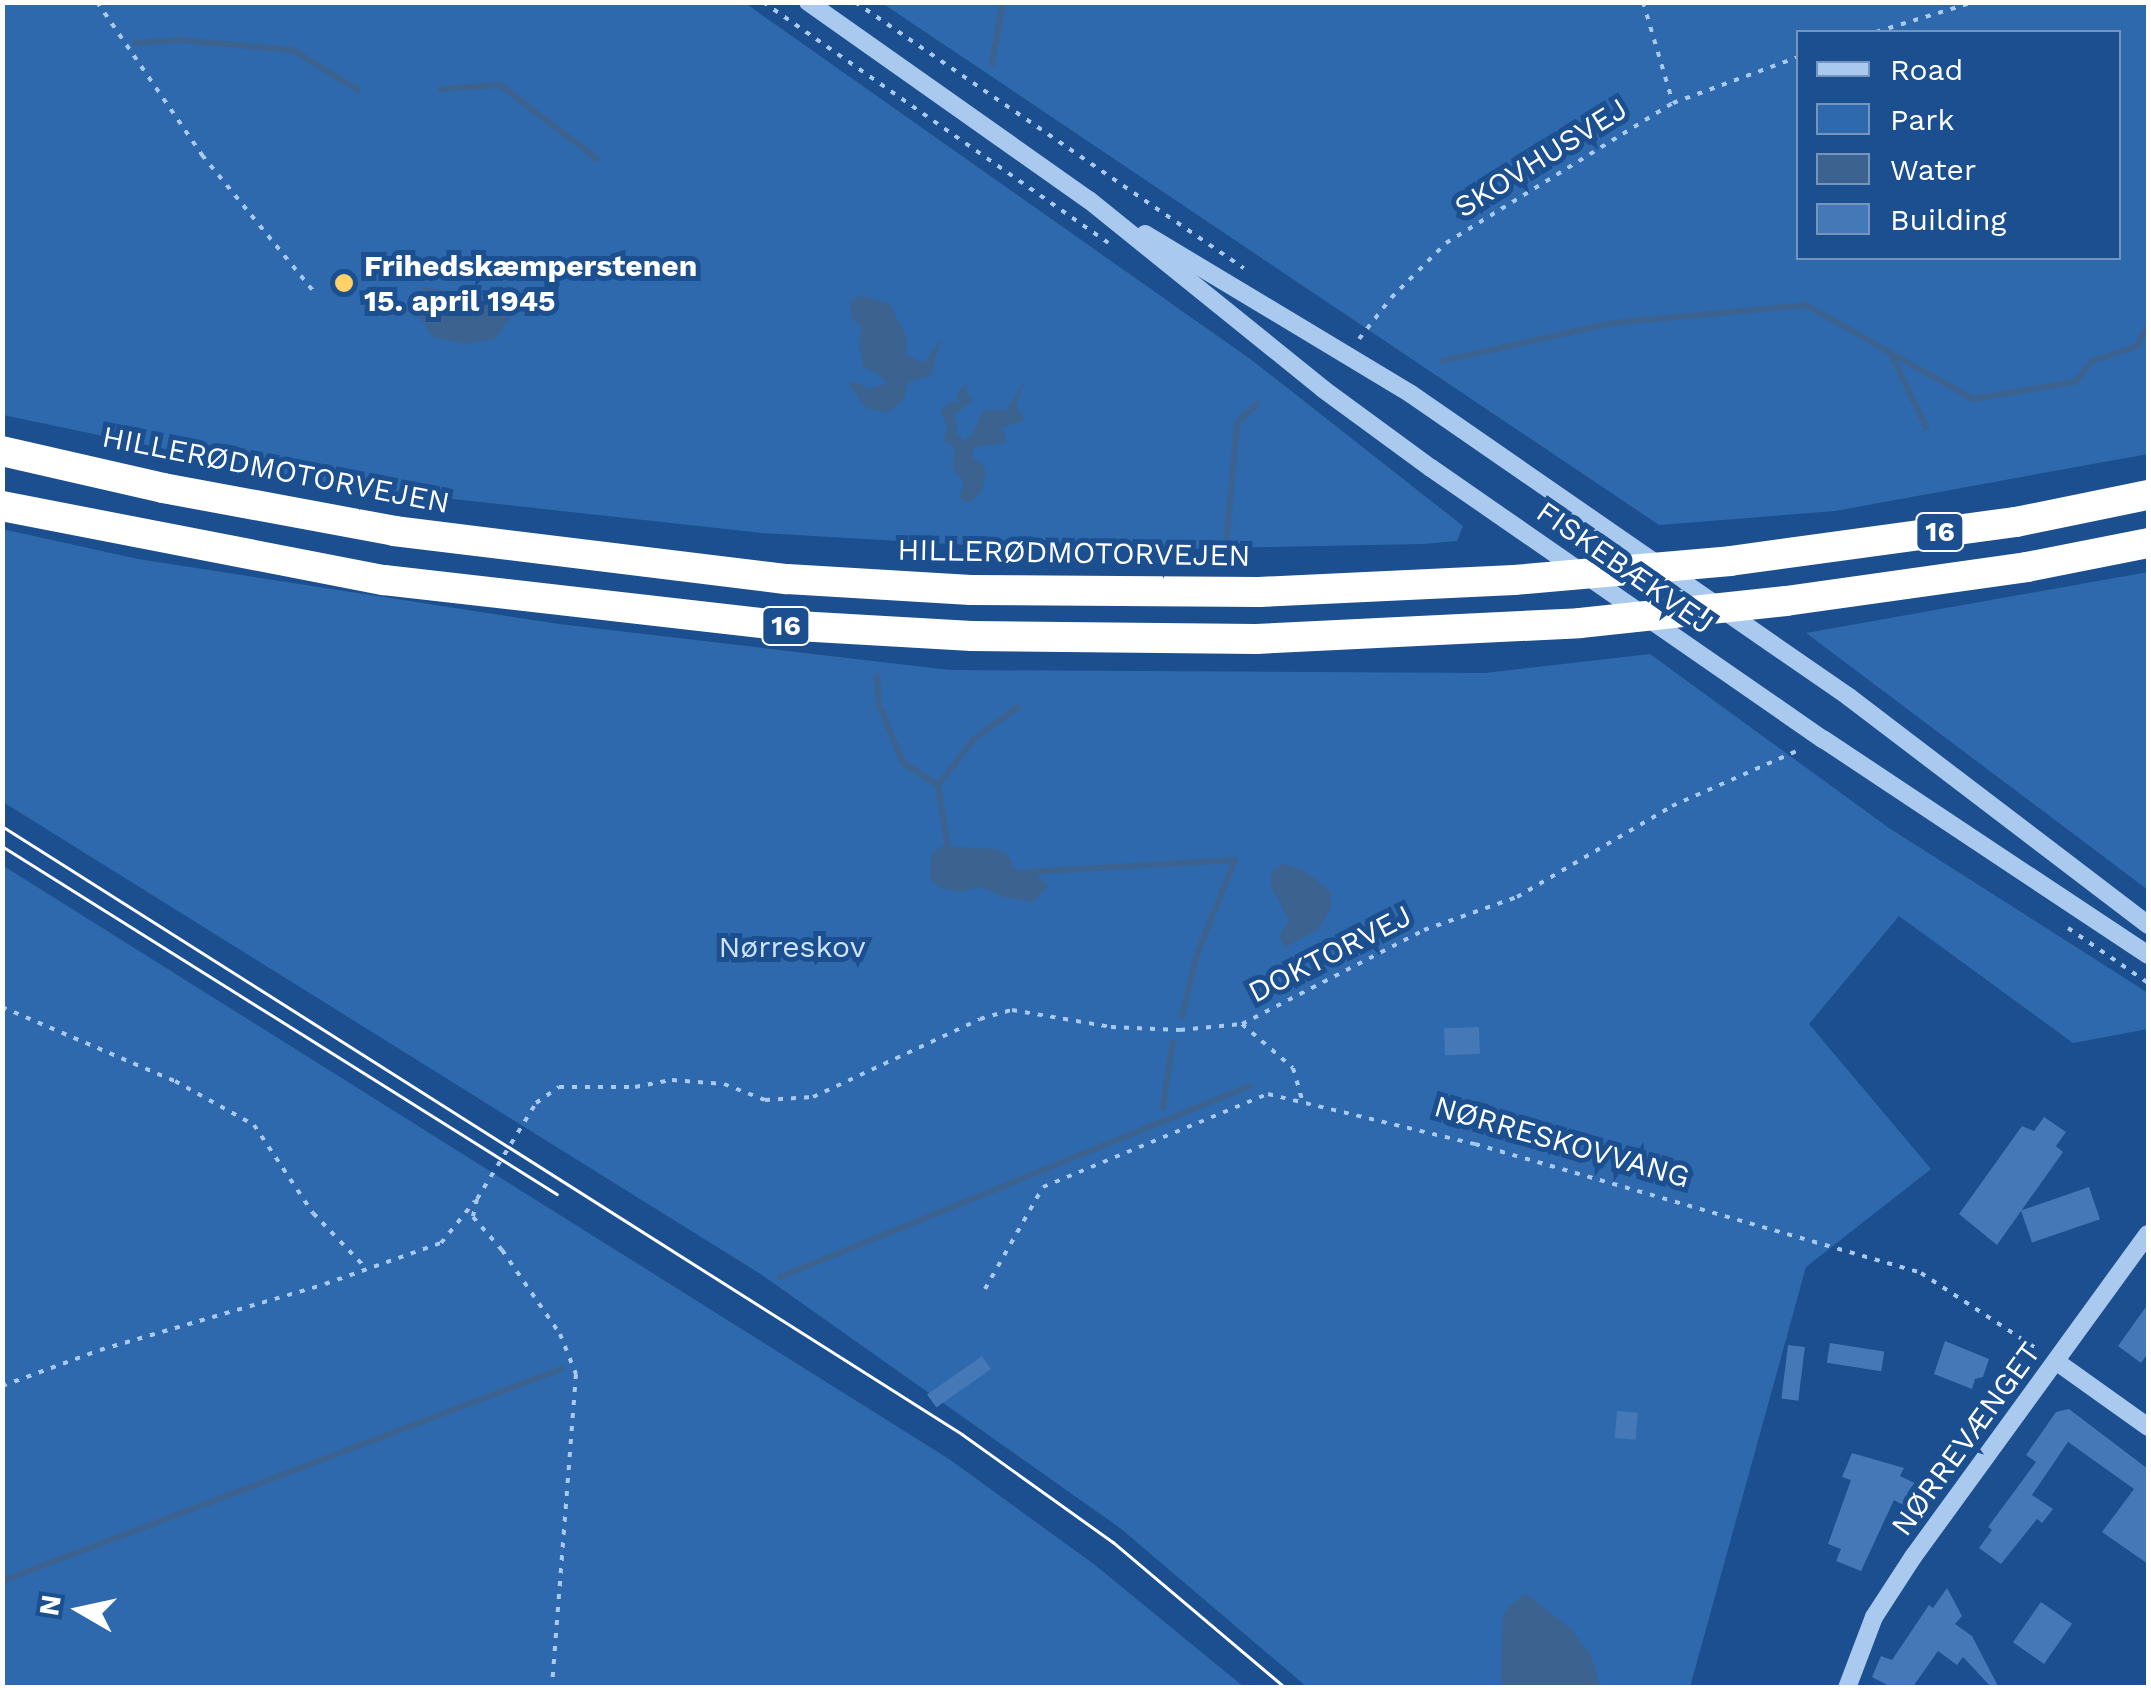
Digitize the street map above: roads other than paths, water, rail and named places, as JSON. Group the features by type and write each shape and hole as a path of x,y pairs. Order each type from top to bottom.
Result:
{"highway":[{"name":"HILLERØDMOTORVEJEN","path":"2,451 163,488 394,531 787,579 971,590 1259,592 1514,580 1730,561 2016,522 2148,496"},
{"name":"16","path":"2,506 141,536 384,580 780,626 972,636 1256,638 1580,623 1786,601 2026,567 2148,543"}],"street":[{"name":"FISKEBÆKVEJ","path":"808,2 1089,200 1323,389 1823,739 2148,956"},
{"name":"FISKEBÆKVEJ","path":"1089,200 1348,355 1849,697 2148,925"},
{"name":"NØRREVÆNGET","path":"1847,1688 1874,1616 2148,1234"},
{"path":"2057,1362 2148,1427"}],"water":[{"path":"424,287 481,297 510,318 496,339 465,344 433,337 414,310"},
{"path":"859,295 890,304 907,339 906,355 924,363 941,337 931,376 908,382 904,399 888,413 866,408 849,384 853,381 870,389 885,384 885,379 864,367 859,345 861,327 852,319 850,302"},
{"path":"1026,379 1016,404 1025,421 1002,427 1007,443 973,447 973,458 984,466 986,475 980,494 970,503 963,501 959,497 964,482 953,468 955,447 944,441 947,426 940,411 950,401 959,403 957,393 967,382 965,389 973,401 955,414 957,434 964,440 972,435 983,410 1006,410"},
{"path":"942,846 995,849 1008,855 1014,868 1036,874 1048,886 1033,902 1004,897 981,887 959,892 940,888 930,878 932,853"},
{"path":"1282,863 1306,872 1331,892 1331,908 1319,929 1285,947 1279,937 1289,921 1271,886 1271,874"},
{"path":"1525,1593 1570,1628 1591,1656 1600,1687 1501,1687 1503,1613"}],"waterway":[{"path":"992,64 1003,2"},
{"path":"135,43 180,40 293,50 358,90"},
{"path":"441,89 500,85 597,159"},
{"path":"1442,361 1612,323 1806,305 1973,399 2075,382 2092,361 2137,346 2148,325"},
{"path":"1892,356 1926,427"},
{"path":"1227,536 1237,423 1257,404"},
{"path":"877,676 879,705 903,763 938,785"},
{"path":"948,847 938,785 974,739 1018,707"},
{"path":"1028,872 1235,860 1197,954 1182,1016"},
{"path":"1163,1107 1173,1042"},
{"path":"780,1277 1250,1086"},
{"path":"2,1581 561,1369"}],"tram line":[{"path":"2,826 962,1434 1113,1542 1286,1688"},
{"path":"2,846 557,1194"}],"place":[{"name":"Frihedskæmperstenen 15. april 1945","path":"344,283"}],"park label":[{"name":"Nørreskov","path":"792,947"}]}
